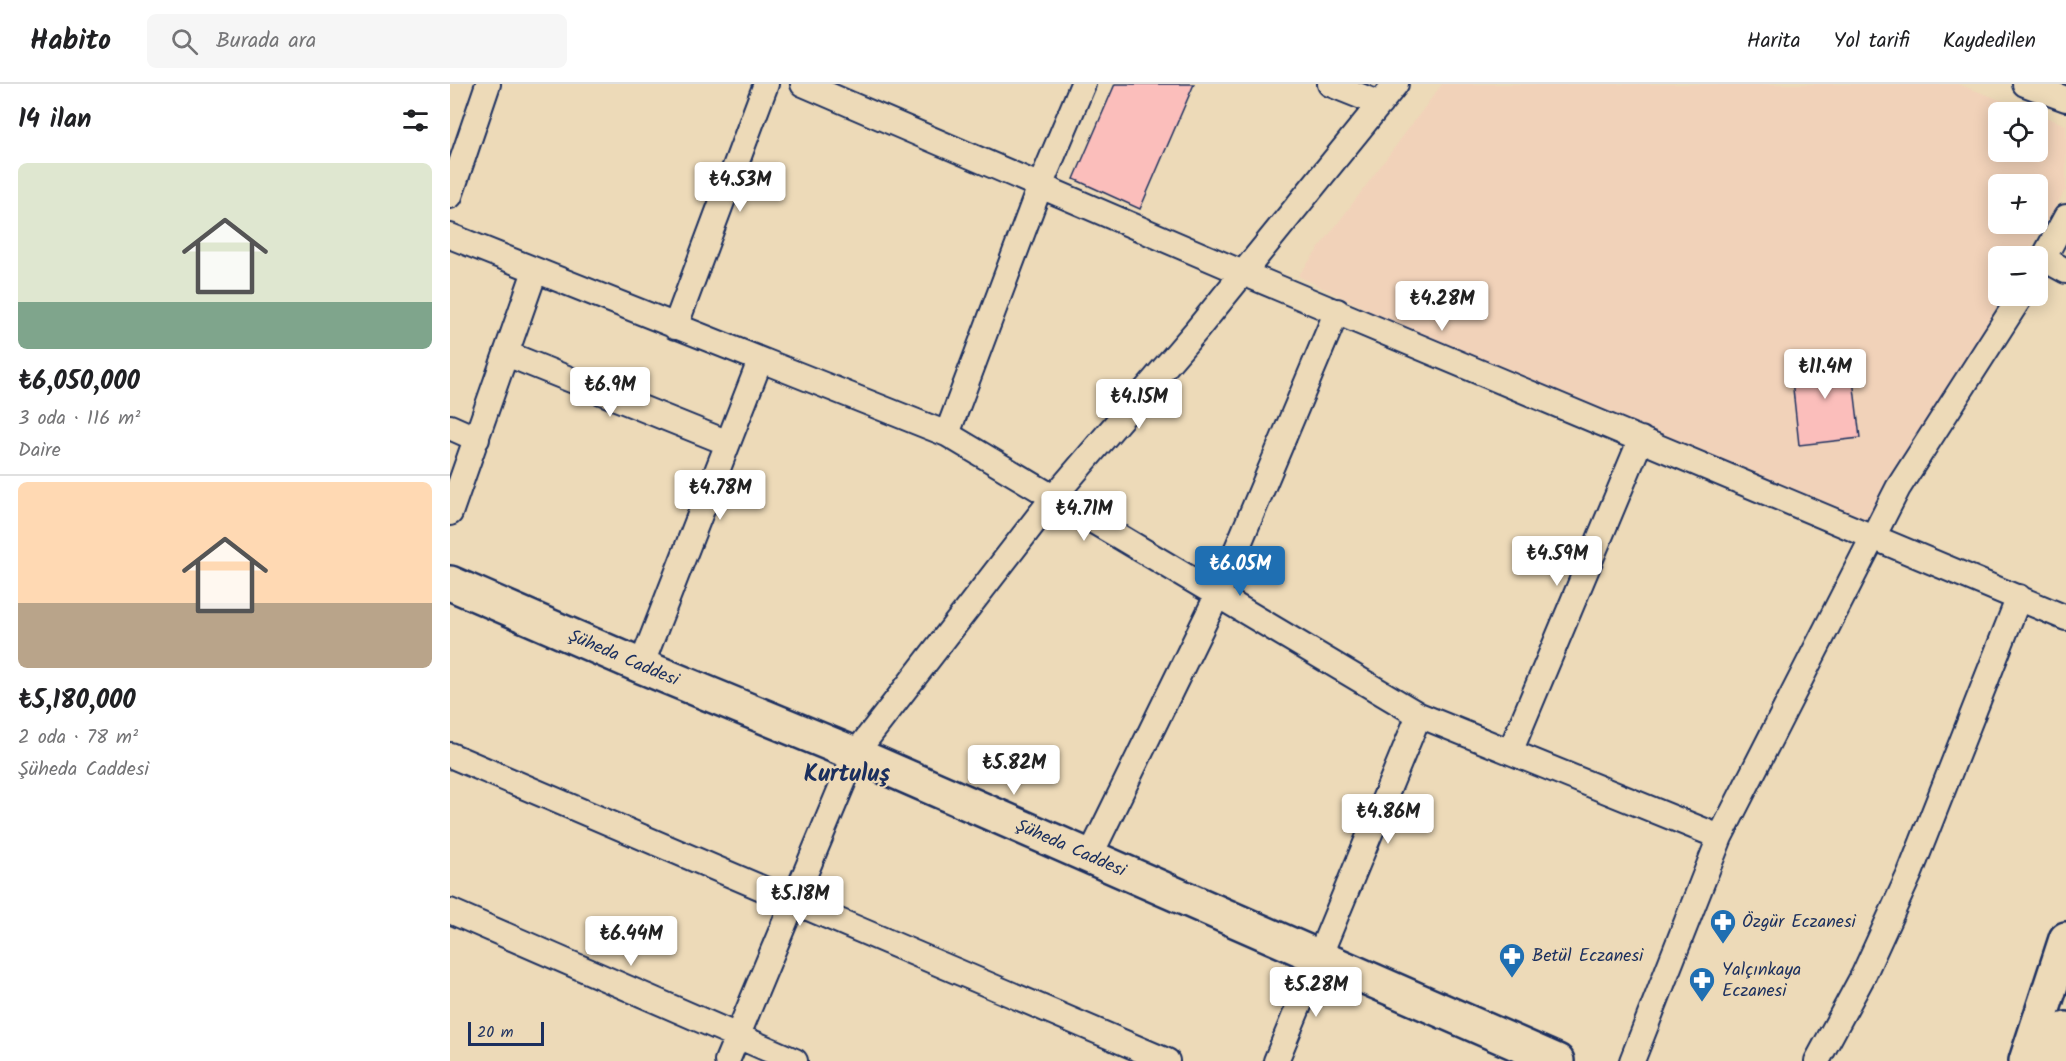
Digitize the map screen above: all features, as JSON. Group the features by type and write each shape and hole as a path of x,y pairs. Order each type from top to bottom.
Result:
{"main road":[{"name":"Şüheda Caddesi","path":"450,583 641,666 855,754 1318,959 1557,1061"},
{"path":"2026,1061 2066,939"},
{"path":"2054,1061 2066,1029"}],"street":[{"path":"450,196 488,84"},
{"path":"675,327 766,84"},
{"path":"803,84 1243,273 2066,618"},
{"path":"947,434 1040,186 1083,84"},
{"path":"1330,84 1380,104"},
{"path":"727,1061 855,754 1052,499 1243,273 1396,84"},
{"path":"2025,84 2066,99"},
{"path":"2048,252 2066,217"},
{"path":"450,236 947,434 1052,499 1419,715 1720,837"},
{"path":"2048,267 2066,271"},
{"path":"450,513 536,271"},
{"path":"1632,1061 1720,837 1898,488 2015,306"},
{"path":"1089,858 1217,596 1337,311"},
{"path":"507,354 728,443"},
{"path":"641,666 760,361"},
{"path":"450,427 477,439"},
{"path":"1510,752 1641,439"},
{"path":"1817,1061 1863,976 1910,873 2019,597"},
{"path":"1276,1061 1419,715"},
{"path":"450,755 1167,1061"},
{"path":"450,911 795,1061"}],"shaded area":[{"path":"1442,84 1958,84 2006,102 1988,102 1988,162 2048,162 2048,118 2066,125 2066,189 2048,219 2048,174 1988,174 1988,234 2039,234 2032,246 1988,246 1988,306 1997,306 1870,522 1440,345 1298,276"}],"building":[{"path":"1115,84 1194,84 1140,209 1074,179"},
{"path":"1850,354 1860,438 1799,445 1790,361"}],"place":[{"name":"Özgür Eczanesi","path":"1723,945"},
{"name":"Betül Eczanesi","path":"1512,979"},
{"name":"Yalçınkaya Eczanesi","path":"1702,1003"}],"district":[{"name":"Kurtuluş","path":"847,774"}]}
